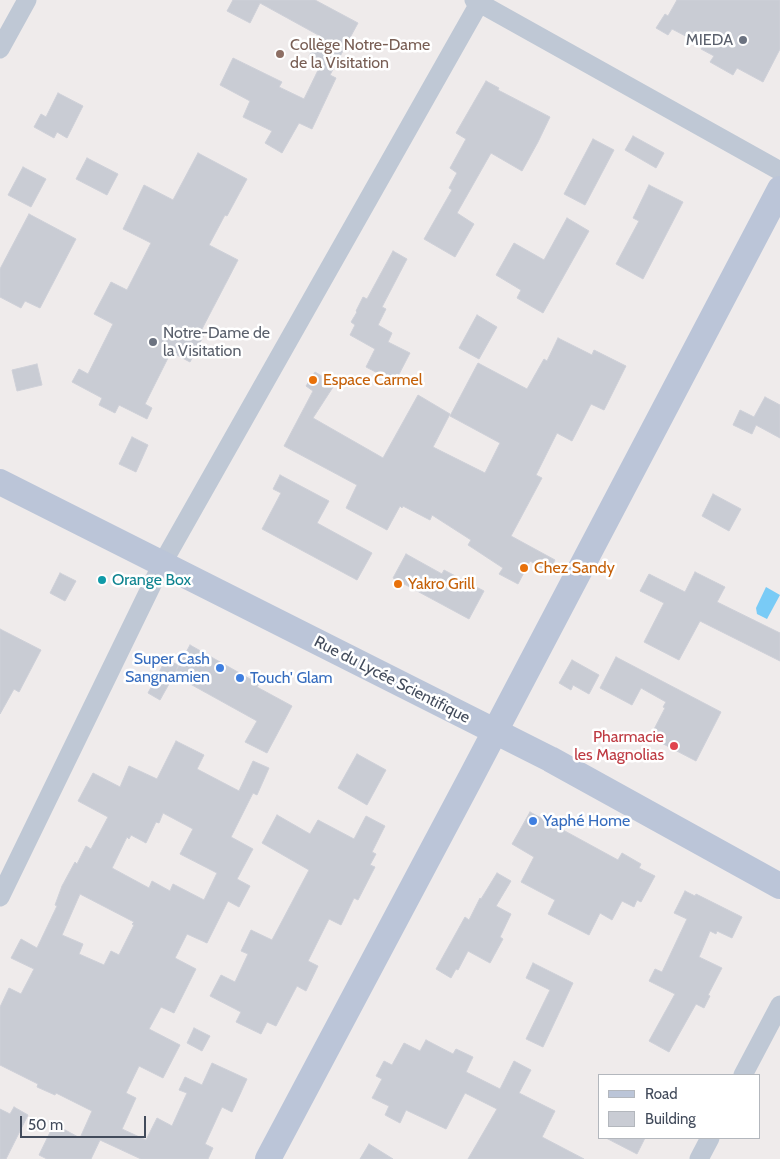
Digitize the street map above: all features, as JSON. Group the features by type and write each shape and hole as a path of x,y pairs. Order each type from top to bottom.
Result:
{"street":[{"path":"0,49 28,0"},
{"path":"0,896 162,564 478,1 780,171"},
{"path":"268,1159 780,189"},
{"name":"Rue du Lycée Scientifique","path":"0,482 550,760 780,886"},
{"path":"744,1074 780,1005"},
{"path":"699,1159 709,1139"}],"water":[{"path":"766,587 780,595 767,619 757,614 756,608"}],"building":[{"path":"233,0 315,0 358,23 330,75 336,78 312,129 299,123 282,153 265,143 272,131 243,117 250,101 220,85 233,58 282,82 279,87 304,99 322,62 309,56 320,36 260,3 250,23 227,11"},
{"path":"677,0 780,0 780,49 763,82 737,68 733,75 710,62 714,56 701,49 703,45 672,29 668,35 656,28 665,14 668,16"},
{"path":"486,81 499,88 498,90 550,117 522,171 491,153 457,213 474,224 455,257 424,239 452,190 449,188 457,173 450,168 466,139 456,133"},
{"path":"58,93 83,106 67,138 57,132 54,138 34,127 41,114 46,117"},
{"path":"633,136 664,153 656,168 625,150"},
{"path":"593,139 614,150 585,205 564,194"},
{"path":"198,153 247,179 209,245 238,260 202,329 206,331 190,362 171,352 145,404 152,408 147,419 119,405 115,413 99,405 102,398 72,382 79,369 88,374 113,324 94,314 111,282 127,290 151,243 123,229 144,185 173,200"},
{"path":"87,158 118,174 107,195 76,179"},
{"path":"23,167 46,179 31,207 8,195"},
{"path":"649,185 683,202 643,279 616,264 639,221 633,218"},
{"path":"29,214 76,239 40,308 25,301 21,308 0,297 0,269"},
{"path":"567,218 589,231 543,313 517,298 521,290 496,275 514,243 544,260"},
{"path":"393,251 407,259 382,307 386,309 378,325 392,333 388,342 410,353 395,382 366,367 375,349 350,335 355,325 351,322 363,297 367,299"},
{"path":"477,315 497,327 479,359 459,348"},
{"path":"558,338 592,355 594,350 626,366 604,410 591,404 572,441 557,433 536,475 542,478 511,536 555,560 549,572 530,561 518,584 499,574 503,568 468,545 471,540 432,515 430,520 403,506 402,508 400,506 387,530 346,508 357,485 284,446 313,391 306,386 315,372 335,384 313,418 383,458 418,395 450,414 433,447 485,473 500,443 450,416 478,363 527,389 544,359 547,361"},
{"path":"37,364 42,385 17,391 12,370"},
{"path":"765,397 780,405 780,438 756,425 752,434 733,425 740,410 754,417"},
{"path":"132,437 148,445 136,472 119,464"},
{"path":"280,475 329,501 317,523 372,553 357,580 262,529 281,493 273,489"},
{"path":"713,494 741,509 729,531 702,516"},
{"path":"406,554 442,574 444,570 484,591 469,619 393,578"},
{"path":"695,572 725,587 717,602 780,633 780,661 700,621 679,660 644,642 664,603 640,591 649,574 685,592"},
{"path":"60,573 76,581 65,601 50,593"},
{"path":"0,629 41,650 19,692 14,689 0,714"},
{"path":"190,645 259,684 257,687 292,706 267,753 245,742 257,721 174,675 160,700 148,693 166,659 178,665 176,671"},
{"path":"616,657 721,712 696,761 650,737 665,708 663,707 666,702 641,688 632,705 600,688"},
{"path":"572,660 599,675 589,694 573,685 571,690 559,683"},
{"path":"176,741 204,755 197,769 239,791 253,761 269,768 257,795 253,793 231,837 253,849 237,879 250,886 239,907 228,901 207,943 187,934 175,958 196,969 174,1013 161,1007 149,1029 180,1045 163,1078 139,1066 126,1093 136,1098 122,1129 146,1140 157,1118 172,1126 187,1093 179,1090 185,1077 202,1085 212,1063 247,1079 232,1112 222,1107 205,1144 213,1148 208,1159 141,1159 100,1140 91,1159 47,1159 39,1155 54,1124 80,1138 92,1111 56,1093 55,1095 37,1087 38,1084 0,1065 0,1007 9,988 21,994 34,969 11,958 21,939 37,948 57,906 55,905 62,886 75,862 77,864 86,846 91,849 108,817 78,801 93,773 120,787 129,766 157,779","holes":["163,813 193,829 180,854 217,873 204,900 173,884 170,891 152,881 149,888 112,868 127,837 129,839 131,835 146,843 156,822 159,823","80,894 134,922 119,955 111,951 104,965 79,954 83,944 62,935"]},
{"path":"357,754 386,770 367,805 338,788"},
{"path":"530,812 618,860 622,853 641,864 639,868 655,876 641,902 637,900 634,907 622,901 612,920 600,913 589,935 548,914 555,900 521,882 534,857 512,844"},
{"path":"277,815 310,834 318,820 354,839 366,816 385,826 372,852 376,854 370,865 375,867 358,900 354,898 341,925 329,919 308,961 318,966 306,991 297,986 276,1026 267,1022 261,1034 236,1022 241,1012 210,996 221,975 235,982 248,954 241,951 251,930 272,940 309,870 262,843"},
{"path":"497,873 511,881 496,906 511,914 500,937 503,939 490,963 468,951 458,970 456,969 451,978 436,969 465,917 469,920 480,898"},
{"path":"685,891 695,896 696,894 742,917 732,938 717,931 716,934 710,931 699,957 722,968 708,995 710,996 704,1008 696,1004 669,1052 649,1041 675,994 649,981 655,969 662,972 687,919 674,913"},
{"path":"533,963 573,983 543,1047 526,1039 550,990 526,978"},
{"path":"194,1028 210,1036 202,1051 187,1043"},
{"path":"426,1040 453,1054 456,1049 473,1057 466,1072 500,1089 514,1061 531,1070 519,1093 555,1111 542,1137 584,1159 468,1159 497,1109 465,1093 446,1129 406,1110 400,1123 385,1115 389,1106 372,1098 382,1079 376,1076 384,1061 392,1065 404,1043 420,1051"},
{"path":"14,1107 28,1115 6,1159 0,1159 0,1109 10,1114"},
{"path":"608,1139 644,1139 637,1154"},
{"path":"369,1144 393,1159 360,1159"}],"place":[{"name":"MIEDA","path":"743,40"},
{"name":"Collège Notre-Dame de la Visitation","path":"280,54"},
{"name":"Notre-Dame de la Visitation","path":"153,342"},
{"name":"Espace Carmel","path":"313,380"},
{"name":"Chez Sandy","path":"524,568"},
{"name":"Orange Box","path":"102,580"},
{"name":"Yakro Grill","path":"398,584"},
{"name":"Super Cash Sangnamien","path":"220,668"},
{"name":"Touch' Glam","path":"240,678"},
{"name":"Pharmacie les Magnolias","path":"674,746"},
{"name":"Yaphé Home","path":"533,821"}]}
